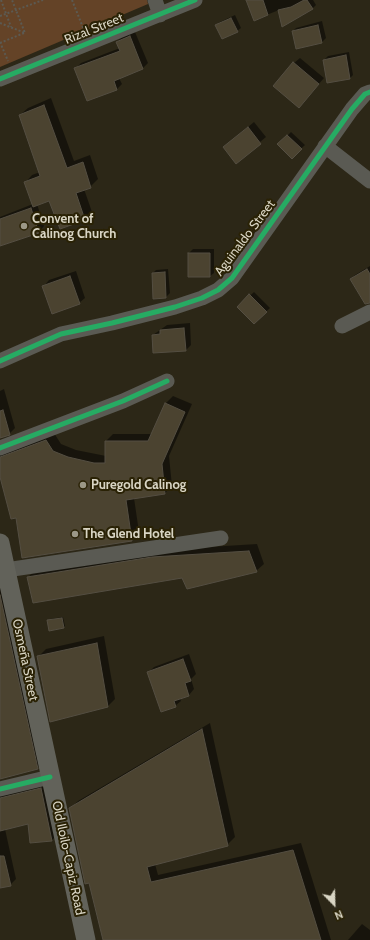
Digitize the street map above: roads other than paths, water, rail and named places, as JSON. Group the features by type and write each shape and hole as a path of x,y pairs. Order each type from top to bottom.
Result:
{"main road":[{"name":"Osmeña Street","path":"0,543 50,777"},
{"name":"Old Iloilo-Capiz Road","path":"50,777 86,940"}],"street":[{"path":"155,0 160,15"},
{"name":"Rizal Street","path":"6,76 195,0"},
{"name":"Aguinaldo Street","path":"0,361 61,334 175,307 202,298 218,290 232,278 352,109 365,94 370,92"},
{"path":"325,146 370,181"},
{"path":"342,326 370,312"},
{"path":"0,448 123,401 167,381"},
{"path":"6,570 221,538"},
{"path":"0,789 50,777"}],"place":[{"name":"Convent of Calinog Church","path":"24,226"},
{"name":"Puregold Calinog","path":"83,485"},
{"name":"The Glend Hotel","path":"75,534"}]}
